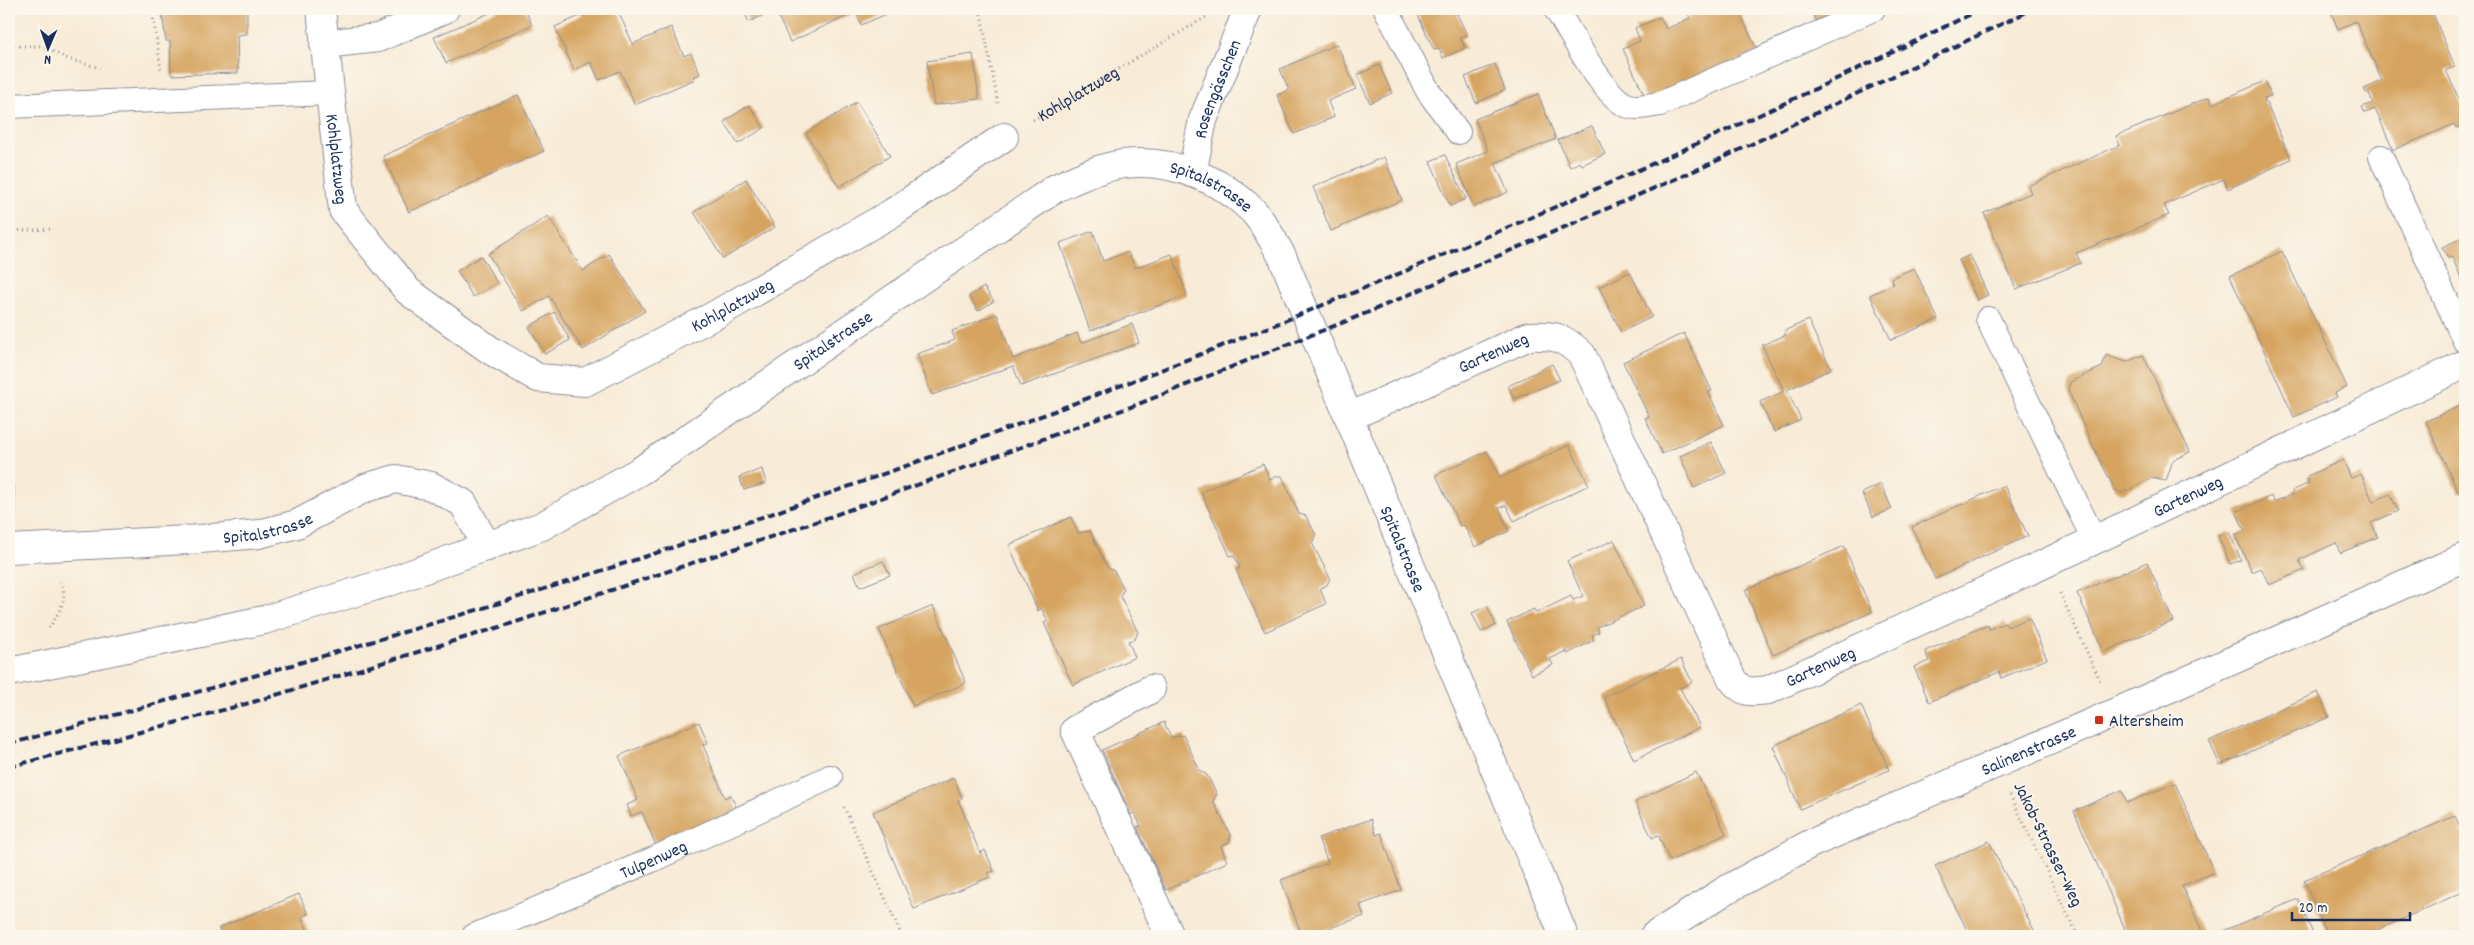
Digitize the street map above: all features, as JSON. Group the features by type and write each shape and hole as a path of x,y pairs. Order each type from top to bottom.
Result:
{"street":[{"name":"Kohlplatzweg","path":"321,9 343,210 408,291 490,350 538,378 585,382 715,315 892,213 1004,137"},
{"path":"324,44 378,38 445,9"},
{"name":"Rosengässchen","path":"1192,173 1203,120 1246,12"},
{"name":"Spitalstrasse","path":"16,670 264,620 392,581 542,526 640,471 1056,188 1095,171 1125,164 1163,164 1224,186 1254,212 1282,256 1564,936"},
{"name":"Gartenweg","path":"1349,417 1529,336 1549,335 1568,341 1582,355 1732,679 1739,689 1752,692 1768,690 2046,563 2465,364"},
{"name":"Spitalstrasse","path":"9,549 259,534 297,524 365,488 396,479 431,486 463,503 487,547"},
{"name":"Salinenstrasse","path":"1654,936 1726,890 1810,844 2114,713 2465,557"},
{"path":"1152,689 1075,730 1170,936"}],"lane":[{"path":"1386,9 1428,91 1458,132"},
{"path":"1556,9 1610,95 1629,107 1660,104 1873,9"},
{"name":"Kohlplatzweg","path":"9,106 329,93"},
{"path":"2381,156 2465,342"},
{"path":"1988,319 2094,540"},
{"name":"Tulpenweg","path":"474,936 654,859 830,777"}],"path":[{"path":"152,9 161,70"},
{"path":"980,9 1004,137"},
{"name":"Kohlplatzweg","path":"1004,137 1209,16 1246,12"},
{"path":"9,231 52,229"},
{"path":"16,670 63,603 64,588 57,578 50,547"},
{"path":"2046,563 2114,713"},
{"name":"Jakob-Strasser-Weg","path":"1995,763 2078,936"},
{"path":"830,777 902,936"}],"building":[{"path":"156,9 247,9 247,34 237,35 238,73 171,75 170,41 166,41 162,14 156,14"},
{"path":"499,9 525,9 532,25 446,63 434,37"},
{"path":"580,9 617,9 633,44 671,27 684,56 691,53 700,74 693,77 695,79 635,105 620,71 599,80 591,62 574,70 555,27 582,15"},
{"path":"743,9 898,9 861,25 856,12 790,42 775,10 749,22"},
{"path":"1415,9 1468,9 1457,14 1467,35 1461,38 1465,48 1443,58 1439,48 1434,50"},
{"path":"1686,9 1738,9 1758,52 1647,101 1623,49 1640,41 1635,28 1660,17 1666,29 1690,18"},
{"path":"1810,9 1848,9 1817,23"},
{"path":"2330,9 2431,9 2455,67 2446,70 2465,113 2465,124 2456,128 2454,124 2393,150 2375,109 2365,113 2362,107 2373,103 2369,93 2366,93 2364,89 2382,81 2356,21 2338,29"},
{"path":"1337,44 1356,89 1328,101 1334,117 1294,134 1277,95 1289,90 1280,69"},
{"path":"973,54 979,99 934,105 927,61"},
{"path":"1495,64 1505,90 1476,103 1465,77"},
{"path":"1379,65 1392,93 1370,103 1357,75"},
{"path":"2265,81 2271,96 2264,98 2291,159 2228,189 2224,179 2164,205 2169,215 2076,253 2081,263 2016,289 1984,213 2031,193 2028,186 2120,145 2116,136 2209,97 2212,104"},
{"path":"1538,94 1556,139 1495,163 1508,192 1474,207 1456,164 1488,151 1475,119"},
{"path":"518,95 544,151 409,212 383,156"},
{"path":"857,102 890,156 839,187 806,133"},
{"path":"749,105 764,128 738,144 724,122"},
{"path":"1592,126 1605,154 1582,165 1580,162 1570,167 1558,140"},
{"path":"1445,155 1466,199 1450,206 1430,161"},
{"path":"1384,157 1402,200 1331,231 1313,187"},
{"path":"746,179 775,227 723,259 694,212"},
{"path":"548,216 583,271 609,254 645,311 583,350 549,296 523,311 488,254"},
{"path":"1093,231 1103,261 1128,252 1135,268 1172,254 1187,295 1090,331 1060,243"},
{"path":"2465,237 2465,287 2452,257 2448,258 2442,247"},
{"path":"2282,251 2347,387 2335,393 2337,397 2294,417 2230,276"},
{"path":"1970,255 1988,295 1977,300 1959,260"},
{"path":"481,256 497,283 473,297 457,271"},
{"path":"1914,268 1938,319 1891,340 1870,295 1894,284 1891,278"},
{"path":"1630,272 1652,317 1621,332 1599,287"},
{"path":"984,287 994,301 978,311 969,296"},
{"path":"554,312 570,340 545,354 529,327"},
{"path":"997,314 1013,359 1077,333 1081,343 1132,324 1139,343 1021,386 1013,366 932,395 917,354 955,340 952,331"},
{"path":"1808,320 1831,369 1787,390 1801,420 1774,432 1760,402 1784,391 1762,345 1786,335 1784,331"},
{"path":"1684,333 1712,391 1708,392 1724,425 1662,454 1645,418 1649,417 1623,362"},
{"path":"2106,355 2126,362 2143,355 2190,452 2173,460 2166,481 2152,478 2122,493 2115,490 2091,442 2068,390 2070,382 2102,367"},
{"path":"1552,364 1560,380 1514,399 1508,386"},
{"path":"2465,404 2465,491 2459,494 2426,421"},
{"path":"1711,442 1726,473 1694,488 1680,456"},
{"path":"1569,445 1589,485 1514,521 1506,505 1499,508 1509,531 1475,547 1464,525 1460,526 1436,475 1487,451 1500,478"},
{"path":"2343,460 2351,478 2361,474 2373,502 2390,494 2398,511 2371,523 2378,537 2340,553 2336,543 2299,560 2304,570 2269,585 2261,568 2252,572 2235,535 2245,531 2236,512 2271,496 2274,502 2293,494 2292,491 2309,483 2307,476"},
{"path":"1263,464 1270,480 1276,476 1282,476 1299,514 1306,516 1316,535 1312,543 1330,578 1327,585 1320,588 1326,604 1265,632 1236,570 1240,568 1237,561 1233,555 1230,556 1201,492"},
{"path":"762,469 766,483 744,490 739,477"},
{"path":"1881,484 1892,509 1873,517 1862,493"},
{"path":"2004,485 2028,536 1935,579 1912,527"},
{"path":"9,486 14,486 15,519 9,519"},
{"path":"1071,517 1078,533 1090,531 1107,567 1114,571 1124,589 1120,596 1138,632 1135,639 1128,641 1135,657 1073,685 1044,623 1048,621 1041,608 1038,611 1009,545"},
{"path":"2229,532 2241,560 2230,564 2218,536"},
{"path":"1614,540 1644,606 1597,627 1599,632 1592,635 1594,640 1567,654 1566,651 1550,659 1553,665 1532,675 1507,622 1534,609 1536,613 1571,596 1573,600 1583,596 1567,561"},
{"path":"1844,546 1872,612 1773,655 1745,590"},
{"path":"883,561 890,575 860,587 854,573"},
{"path":"2147,562 2173,621 2104,652 2077,593"},
{"path":"933,606 966,683 913,706 879,629"},
{"path":"1487,606 1496,625 1481,632 1472,613"},
{"path":"2029,618 2047,659 2001,678 1999,672 1929,702 1914,667 1929,661 1925,651 1988,625 1989,629 2005,623 2007,627"},
{"path":"1681,659 1692,682 1680,688 1700,727 1634,760 1604,697"},
{"path":"2318,692 2329,717 2220,765 2209,741"},
{"path":"1861,705 1889,770 1800,809 1773,746"},
{"path":"699,722 708,743 703,745 725,798 731,795 740,816 659,853 642,812 631,816 627,805 638,800 619,756"},
{"path":"1164,722 1171,738 1183,735 1200,771 1207,775 1217,794 1213,801 1231,836 1228,843 1221,846 1227,862 1166,890 1137,827 1141,826 1134,812 1131,815 1102,750"},
{"path":"1696,772 1726,834 1670,861 1658,835 1652,838 1635,802"},
{"path":"954,778 962,798 958,800 980,853 985,850 994,871 988,873 990,877 914,909 873,812"},
{"path":"2175,783 2214,872 2182,886 2204,936 2128,936 2074,811 2122,790 2127,803"},
{"path":"2455,816 2465,839 2465,891 2371,933 2372,936 2328,936 2304,880"},
{"path":"1371,819 1376,835 1381,833 1401,890 1360,905 1364,916 1307,936 1302,936 1281,880 1328,863 1318,838"},
{"path":"1989,841 2037,936 1970,936 1935,866"},
{"path":"299,894 308,914 302,917 310,936 222,936 219,928"},
{"path":"2298,899 2314,936 2211,936"}],"railway":[{"path":"9,744 213,688 416,628 618,565 819,497 1115,388 1407,270 1552,208 1839,78 1981,9"},
{"path":"9,767 253,702 513,623 824,519 1136,405 1369,312 1712,163 2033,9"}],"place":[{"name":"Altersheim","path":"2099,720"}]}
